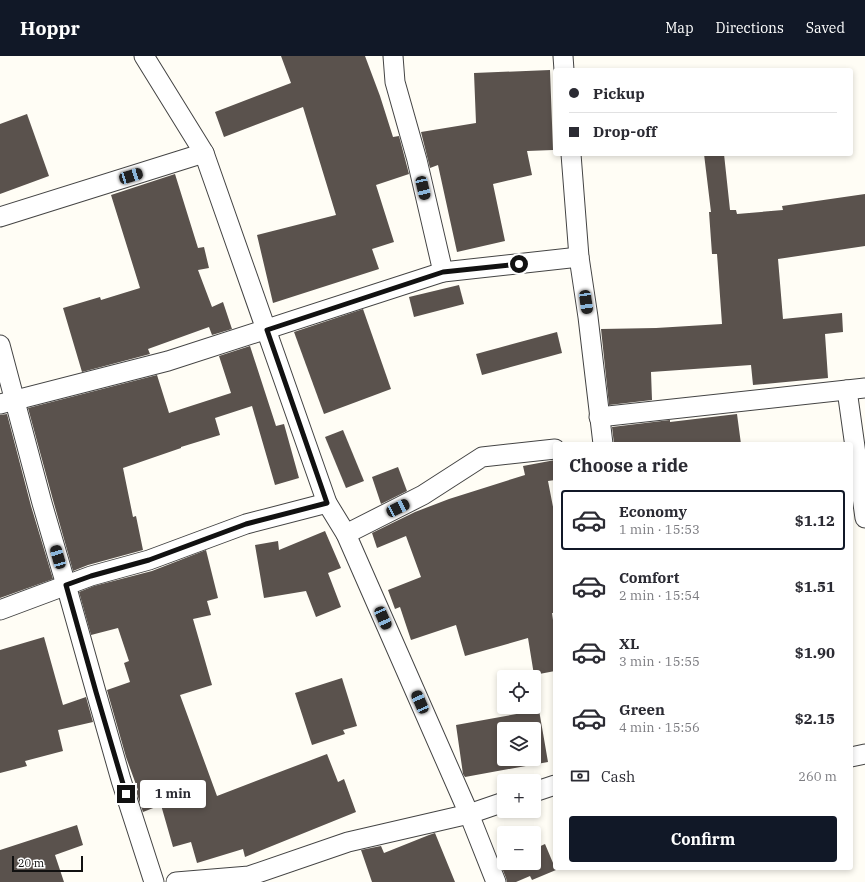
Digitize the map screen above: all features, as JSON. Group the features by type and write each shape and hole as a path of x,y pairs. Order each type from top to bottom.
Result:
{"street":[{"path":"144,56 204,154 327,503 346,534 469,814 496,882"},
{"path":"393,56 395,82 417,160 443,272"},
{"path":"563,56 564,68"},
{"path":"0,217 204,154"},
{"path":"571,156 579,257 588,317 603,442"},
{"path":"8,401 168,361 443,272 579,257"},
{"path":"0,344 8,401 42,503 119,772 154,882"},
{"path":"599,417 856,389 865,518"},
{"path":"346,534 423,495 482,457 553,450"},
{"path":"0,610 91,576 149,560 246,524 327,503"},
{"path":"853,757 865,754"},
{"path":"541,790 553,786"},
{"path":"176,882 248,876 348,842 469,814 497,804"}],"building":[{"path":"281,56 365,56 393,137 399,136 409,174 376,185 394,242 372,249 379,269 273,303 257,235 336,215 303,107 224,137 215,112 291,83"},
{"path":"550,70 553,150 527,151 532,175 493,184 505,241 457,252 438,165 430,168 421,132 476,123 474,73"},
{"path":"27,114 49,176 0,194 0,124"},
{"path":"704,156 724,156 730,210 736,210 737,214 783,210 782,206 865,194 865,246 778,259 783,319 842,313 843,332 825,334 828,378 753,385 751,365 651,372 652,400 609,405 601,329 656,328 722,324 717,254 712,254 709,212 711,212"},
{"path":"175,174 198,248 204,247 209,268 198,270 212,307 223,302 232,329 212,335 209,327 148,349 150,354 82,372 63,308 100,297 101,300 140,288 111,195"},
{"path":"459,285 464,304 414,317 409,297"},
{"path":"363,309 391,389 324,414 294,332"},
{"path":"557,332 562,353 482,375 476,354"},
{"path":"250,346 276,426 284,424 299,478 275,485 252,406 215,418 220,435 181,447 123,468 133,517 136,516 143,550 88,565 73,571 28,408 157,375 169,413 231,393 219,356"},
{"path":"7,414 31,506 53,579 0,598 0,415"},
{"path":"737,414 741,442 614,442 612,427 670,420 670,422"},
{"path":"343,430 364,481 346,488 325,437"},
{"path":"553,460 553,480 548,481 553,507 553,671 541,674 541,670 533,670 528,638 465,656 456,625 411,640 400,607 395,609 388,590 421,577 406,536 377,548 372,533 415,512 449,499 525,475 523,466"},
{"path":"398,467 407,491 381,504 372,477"},
{"path":"325,531 341,568 328,573 341,607 316,617 306,591 264,598 255,545 278,541 279,550"},
{"path":"206,550 218,598 207,601 211,615 193,619 212,685 180,695 217,796 327,754 338,782 344,779 356,812 245,857 243,849 197,863 191,842 173,847 161,805 143,812 136,791 138,790 126,757 107,690 130,682 124,663 129,661 118,628 91,635 79,592 94,586 152,571"},
{"path":"44,637 63,705 86,697 93,722 58,730 63,751 25,761 27,766 0,773 0,650"},
{"path":"342,678 357,726 343,730 345,734 312,745 295,693"},
{"path":"517,714 540,714 548,762 541,763 541,722 497,722 497,766 526,766 465,777 463,774 456,725"},
{"path":"77,825 83,845 55,855 64,882 0,882 0,850"},
{"path":"435,833 455,882 372,882 361,850 381,846 384,853"},
{"path":"545,844 553,863 553,870 556,870 532,880 530,876 516,882 507,882 503,870 541,870 541,846"}],"route":[{"path":"126,794 66,585 91,576 149,560 246,524 327,503 267,330 443,272 519,264"}]}
